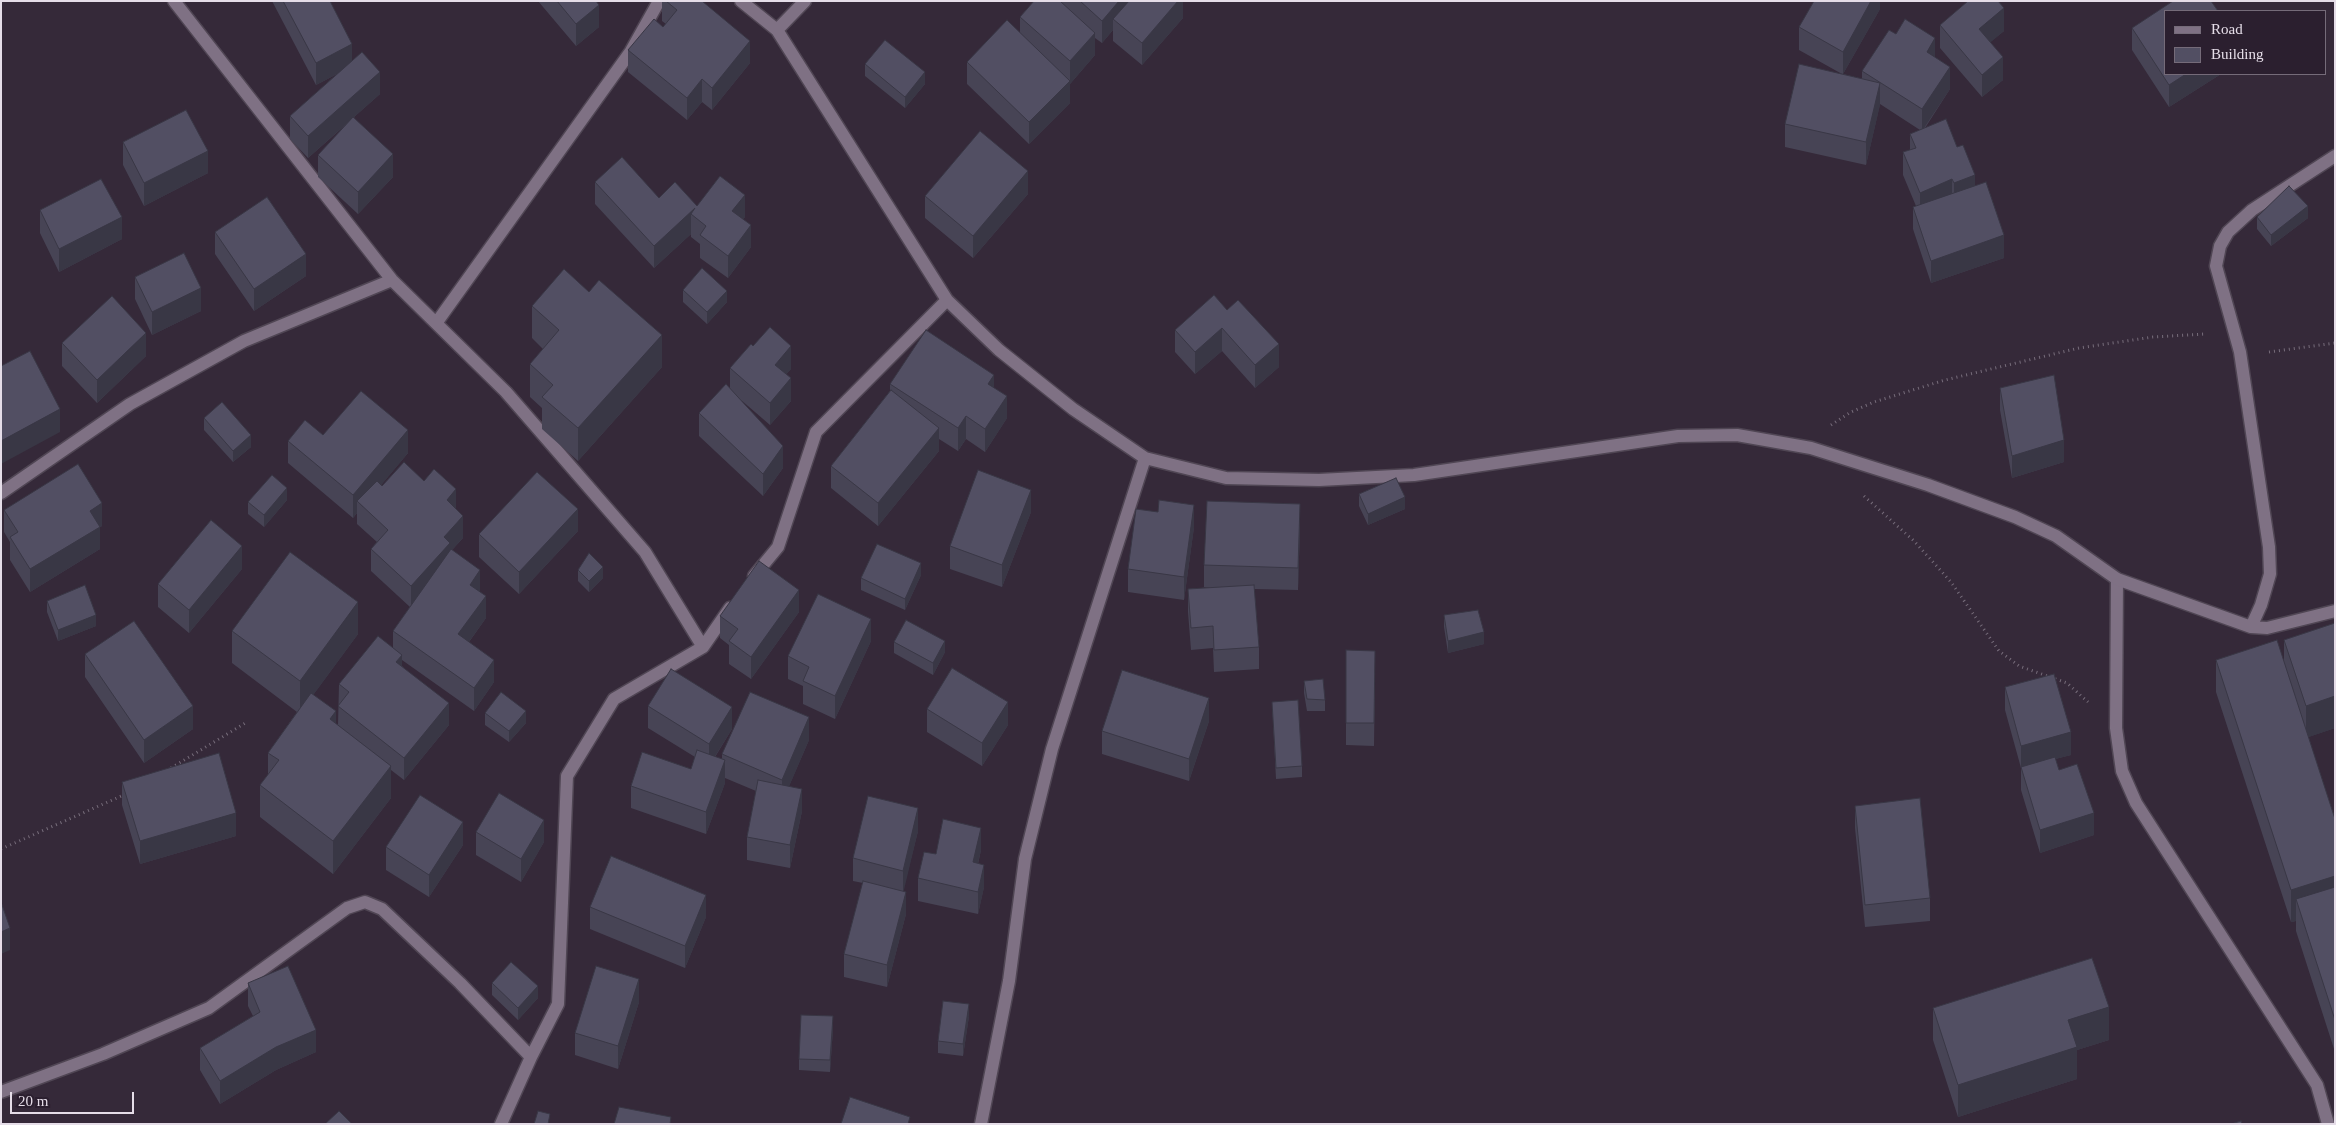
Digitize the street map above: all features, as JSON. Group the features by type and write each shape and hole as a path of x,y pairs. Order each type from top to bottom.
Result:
{"street":[{"path":"174,1 392,280 437,322 506,392 645,552 703,646"},
{"path":"437,322 631,51 659,1"},
{"path":"741,1 777,30 947,300 998,350 1073,409 1145,458 1226,478 1319,480 1414,475 1678,436 1737,435 1811,448 1928,485 2015,517 2056,536 2117,579 2251,627 2267,628 2335,611"},
{"path":"777,30 805,1"},
{"path":"2251,627 2261,605 2270,574 2269,547 2240,352 2216,266 2220,246 2228,232 2252,210 2335,156"},
{"path":"1,493 130,404 244,341 392,280"},
{"path":"501,1124 531,1057 558,1004 567,776 614,699 703,646 741,592 778,547 816,432 947,300"},
{"path":"982,1124 1009,982 1025,859 1052,749 1145,458"},
{"path":"2117,579 2116,728 2122,772 2136,803 2317,1085 2328,1124"},
{"path":"1,1092 103,1054 209,1008 347,908 365,902 382,909 460,983 531,1057"}],"path":[{"path":"1811,448 1831,425 1851,412 1874,402 1945,380 2079,348 2152,337 2207,334 2222,339 2240,352 2275,352 2335,343"},
{"path":"1863,494 1914,541 1951,582 1999,651 2019,666 2067,683 2116,728"},
{"path":"162,773 247,722"},
{"path":"1,849 128,793"}],"building":[{"path":"283,1 330,1 352,44 316,63"},
{"path":"557,1 596,1 599,5 576,24"},
{"path":"666,1 702,1 750,41 712,88 702,79 687,98 628,50 654,19 663,27 677,10"},
{"path":"1034,1 1060,1 1095,33 1070,61 1020,17"},
{"path":"1080,1 1119,1 1102,21"},
{"path":"1129,1 1178,1 1142,43 1113,19"},
{"path":"1814,1 1871,1 1843,52 1799,27"},
{"path":"1968,1 1998,1 2004,8 1979,29 2003,57 1982,75 1940,25"},
{"path":"2173,1 2211,1 2217,10 2164,10 2164,75 2184,75 2169,85 2132,28"},
{"path":"1905,19 1935,38 1927,52 1950,67 1922,109 1862,71 1889,30 1896,34"},
{"path":"1007,20 1070,81 1029,122 967,62"},
{"path":"885,40 925,72 905,97 865,64"},
{"path":"362,52 380,72 308,136 290,116"},
{"path":"1799,64 1880,83 1866,142 1785,124"},
{"path":"186,110 208,151 144,183 123,142"},
{"path":"353,117 393,154 358,192 318,155"},
{"path":"1946,119 1957,147 1963,145 1975,175 1954,183 1952,179 1920,193 1903,152 1916,148 1910,134"},
{"path":"980,131 1028,171 973,236 925,196"},
{"path":"622,157 659,198 675,182 697,206 720,176 745,195 732,211 751,225 728,256 700,235 706,226 691,214 695,208 654,246 595,182"},
{"path":"101,179 122,217 59,249 40,210"},
{"path":"1986,182 2004,235 1931,261 1913,207"},
{"path":"2289,186 2308,206 2271,235 2257,217"},
{"path":"267,197 306,254 254,289 215,232"},
{"path":"184,253 201,288 152,312 135,277"},
{"path":"702,268 727,291 707,312 683,290"},
{"path":"564,269 589,292 599,280 662,335 578,428 542,397 553,385 530,364 559,330 532,306"},
{"path":"1214,295 1227,310 1238,300 1279,344 1255,365 1222,328 1195,352 1175,330"},
{"path":"112,296 146,333 97,380 62,343"},
{"path":"770,327 791,346 775,365 791,378 770,403 730,368 751,344 753,346"},
{"path":"926,330 994,375 988,384 1007,396 985,429 966,416 958,428 890,384"},
{"path":"30,351 60,409 1,441 1,366"},
{"path":"2054,375 2064,440 2012,456 2000,388"},
{"path":"726,384 783,446 763,474 699,413"},
{"path":"891,390 939,428 878,503 831,466"},
{"path":"361,391 408,430 353,495 288,441 305,420 323,435"},
{"path":"222,402 251,435 233,451 204,418"},
{"path":"404,462 424,481 434,469 456,489 447,500 463,516 444,537 450,543 411,586 371,549 388,530 357,501 377,481 382,486"},
{"path":"78,464 102,503 90,511 100,527 30,569 10,537 18,532 4,510"},
{"path":"978,470 1031,490 1002,565 950,546"},
{"path":"537,472 578,509 519,572 479,534"},
{"path":"272,475 287,488 264,515 248,502"},
{"path":"1396,478 1405,497 1368,514 1359,494"},
{"path":"1159,500 1194,505 1184,577 1128,569 1136,509 1158,512"},
{"path":"1207,501 1300,504 1298,568 1204,565"},
{"path":"211,520 242,546 189,610 158,584"},
{"path":"877,544 921,563 905,599 861,578"},
{"path":"451,549 480,570 470,585 486,596 458,634 494,660 474,688 393,631"},
{"path":"290,552 358,602 300,681 232,631"},
{"path":"589,553 603,567 589,581 578,570"},
{"path":"759,561 799,590 751,657 729,641 738,629 720,616"},
{"path":"85,585 96,615 58,630 47,601"},
{"path":"1254,585 1259,647 1214,650 1213,626 1191,628 1188,589"},
{"path":"818,594 871,619 835,696 803,681 809,667 788,656"},
{"path":"1478,610 1484,632 1448,641 1444,615"},
{"path":"906,620 945,641 933,663 894,642"},
{"path":"134,621 193,706 144,740 85,654"},
{"path":"2335,623 2335,696 2306,706 2284,640"},
{"path":"378,636 402,655 396,662 449,703 404,758 338,706 349,692 339,684"},
{"path":"2277,640 2335,819 2335,876 2291,890 2216,660"},
{"path":"1346,650 1375,651 1374,723 1346,723"},
{"path":"952,668 1008,702 982,743 927,709"},
{"path":"671,669 732,707 709,744 648,706"},
{"path":"1122,670 1209,698 1189,759 1102,731"},
{"path":"2054,674 2071,732 2021,746 2005,687"},
{"path":"1323,679 1325,700 1307,699 1304,681"},
{"path":"501,692 526,711 509,731 485,713"},
{"path":"750,692 809,717 782,780 722,754"},
{"path":"311,693 336,711 330,719 391,766 333,841 260,785 279,760 268,753"},
{"path":"1298,700 1302,766 1276,768 1272,702"},
{"path":"697,750 725,760 706,812 631,786 642,752 691,769"},
{"path":"219,753 236,813 140,841 122,782"},
{"path":"2055,757 2059,770 2077,764 2094,813 2040,830 2021,767"},
{"path":"758,780 802,789 790,845 747,837"},
{"path":"499,793 544,820 521,859 476,832"},
{"path":"420,795 463,822 429,875 386,847"},
{"path":"868,796 918,808 903,871 853,858"},
{"path":"1920,798 1930,898 1865,905 1855,806"},
{"path":"943,819 981,828 973,862 984,865 978,892 918,878 924,852 936,854"},
{"path":"611,856 706,895 685,946 590,907"},
{"path":"863,881 906,892 887,965 844,954"},
{"path":"2335,887 2335,1020 2296,899"},
{"path":"1,902 10,928 1,932"},
{"path":"2092,958 2109,1007 2068,1020 2077,1047 1958,1085 1933,1008"},
{"path":"511,962 538,986 518,1008 492,983"},
{"path":"288,966 316,1030 276,1047 220,1081 200,1048 260,1012 248,983"},
{"path":"596,966 639,979 618,1046 575,1033"},
{"path":"943,1001 969,1004 963,1044 938,1041"},
{"path":"801,1015 833,1016 830,1060 799,1059"},
{"path":"850,1097 910,1117 908,1124 841,1124"},
{"path":"619,1107 671,1117 670,1124 614,1124"},
{"path":"339,1111 352,1124 325,1124"},
{"path":"538,1111 550,1114 548,1124 534,1124"},
{"path":"2241,1121 2242,1124 2231,1124"}]}
